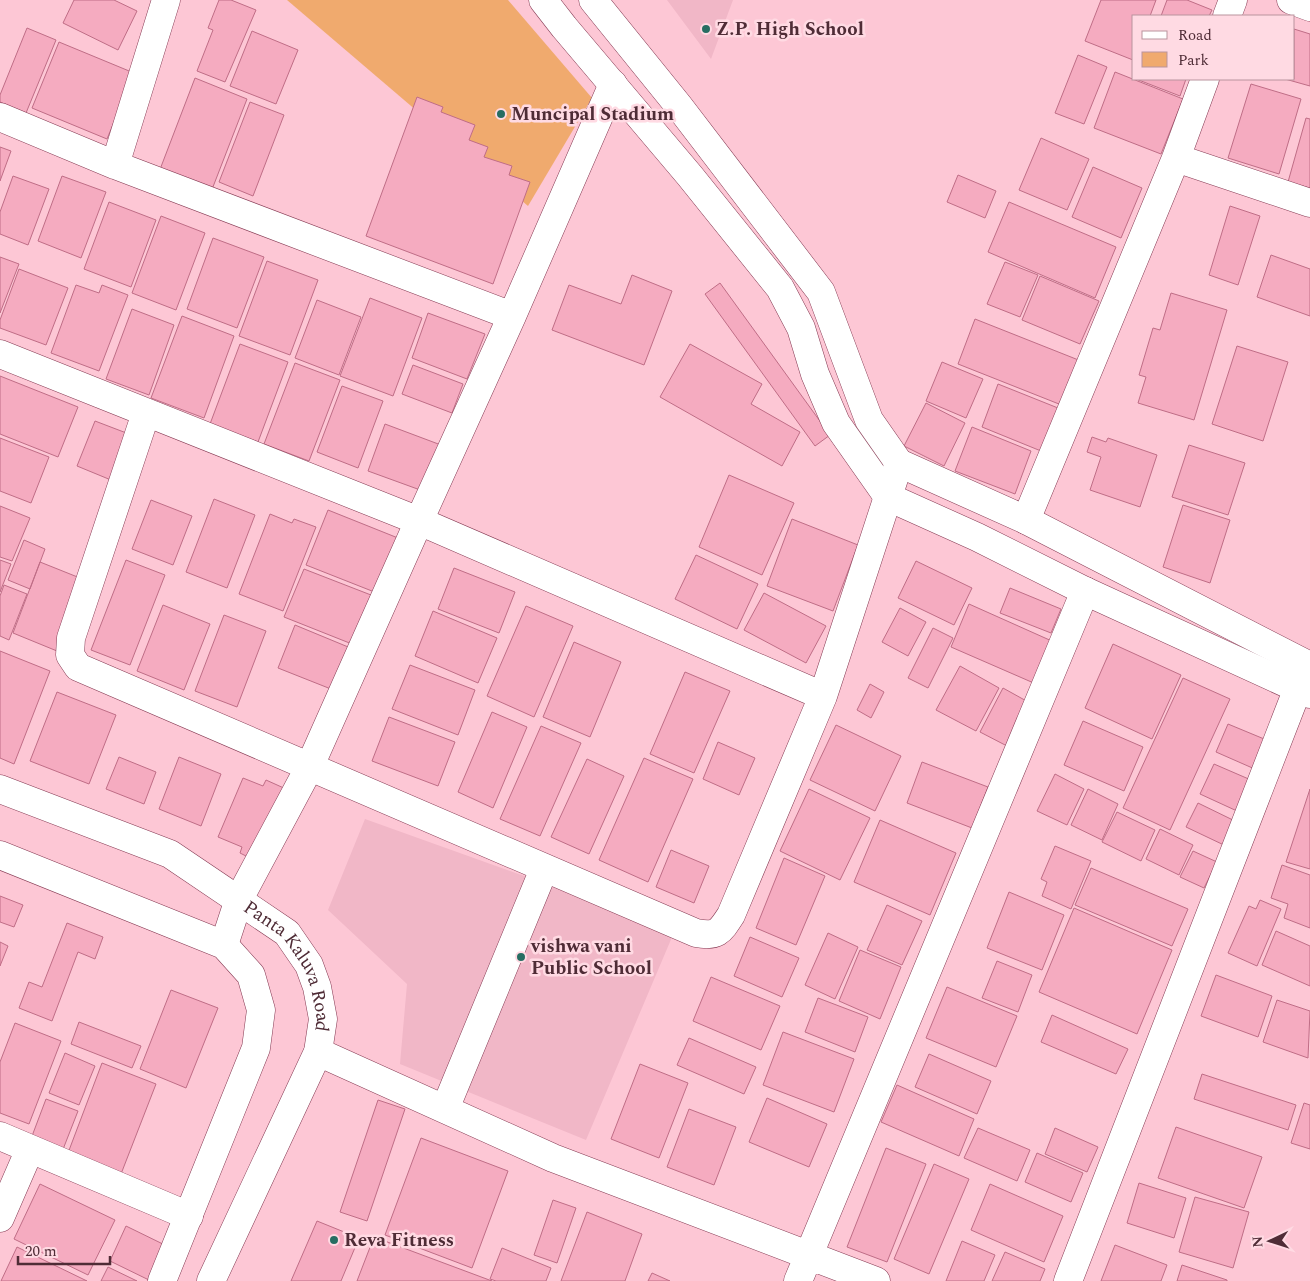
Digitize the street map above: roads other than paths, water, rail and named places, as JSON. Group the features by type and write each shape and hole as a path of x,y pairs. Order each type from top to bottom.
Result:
{"street":[{"path":"115,165 166,0"},
{"path":"543,0 690,176 780,288 801,328 815,374 836,423 888,497 977,537 1085,591 1306,678"},
{"path":"593,0 678,104 821,292 869,420 899,463 1026,520 1306,678"},
{"path":"1227,15 1233,0"},
{"path":"1292,0 1310,7"},
{"path":"1026,520 1176,158 1205,80"},
{"path":"224,945 239,899 309,768 512,316 613,84"},
{"path":"0,118 115,165 512,316"},
{"path":"1176,158 1310,203"},
{"path":"0,354 419,521 823,696"},
{"path":"146,413 71,638 69,649 73,661 78,667 544,869 696,933 710,935 721,930 731,915 823,696 899,463"},
{"path":"798,1281 1085,591"},
{"path":"1068,1281 1306,678"},
{"name":"Panta Kaluva Road","path":"0,789 170,854 287,933 309,965 317,987 322,1019 318,1052 211,1281"},
{"name":"Panta Kaluva Road","path":"0,855 224,945 251,975 261,1010 256,1048 162,1281"},
{"path":"445,1109 544,869"},
{"path":"318,1052 553,1158 876,1281"},
{"path":"0,1136 189,1216"},
{"path":"0,1218 30,1149"}],"place":[{"name":"Z.P. High School","path":"706,29"},
{"name":"Muncipal Stadium","path":"501,114"},
{"name":"vishwa vani Public School","path":"521,957"},
{"name":"Reva Fitness","path":"334,1240"}]}
